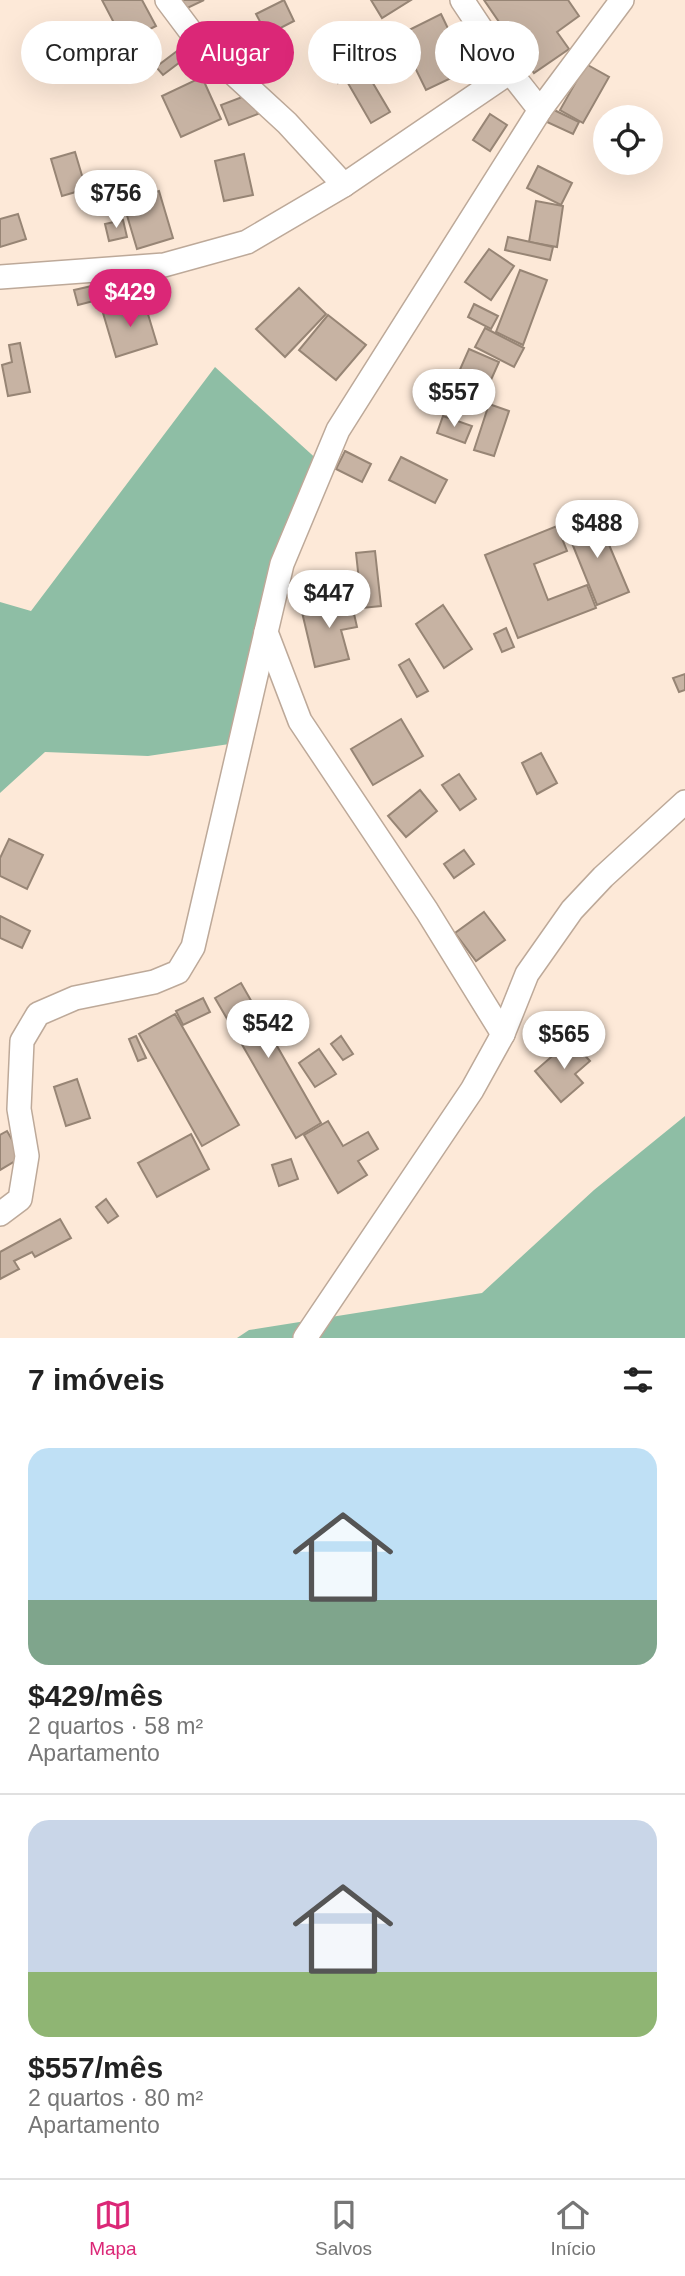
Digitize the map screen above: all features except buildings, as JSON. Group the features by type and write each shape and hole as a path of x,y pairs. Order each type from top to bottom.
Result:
{"street":[{"path":"167,0 197,40 286,123 344,185"},
{"path":"462,0 476,21"},
{"path":"0,1214 20,1199 27,1156 19,1109 22,1041 38,1014 75,998 154,982 178,972 193,947 282,564 338,430 540,110 622,0"},
{"path":"0,277 164,265 247,242 344,185 492,84"},
{"path":"519,84 540,110"},
{"path":"266,632 300,721 426,911 503,1034"},
{"path":"305,1338 472,1090 503,1034 527,974 572,910 603,877 685,802"}],"green space":[{"path":"215,367 321,463 243,742 148,756 45,752 0,793 0,602 31,611"},
{"path":"685,1116 685,1338 237,1338 249,1330 482,1293 594,1190"}]}
